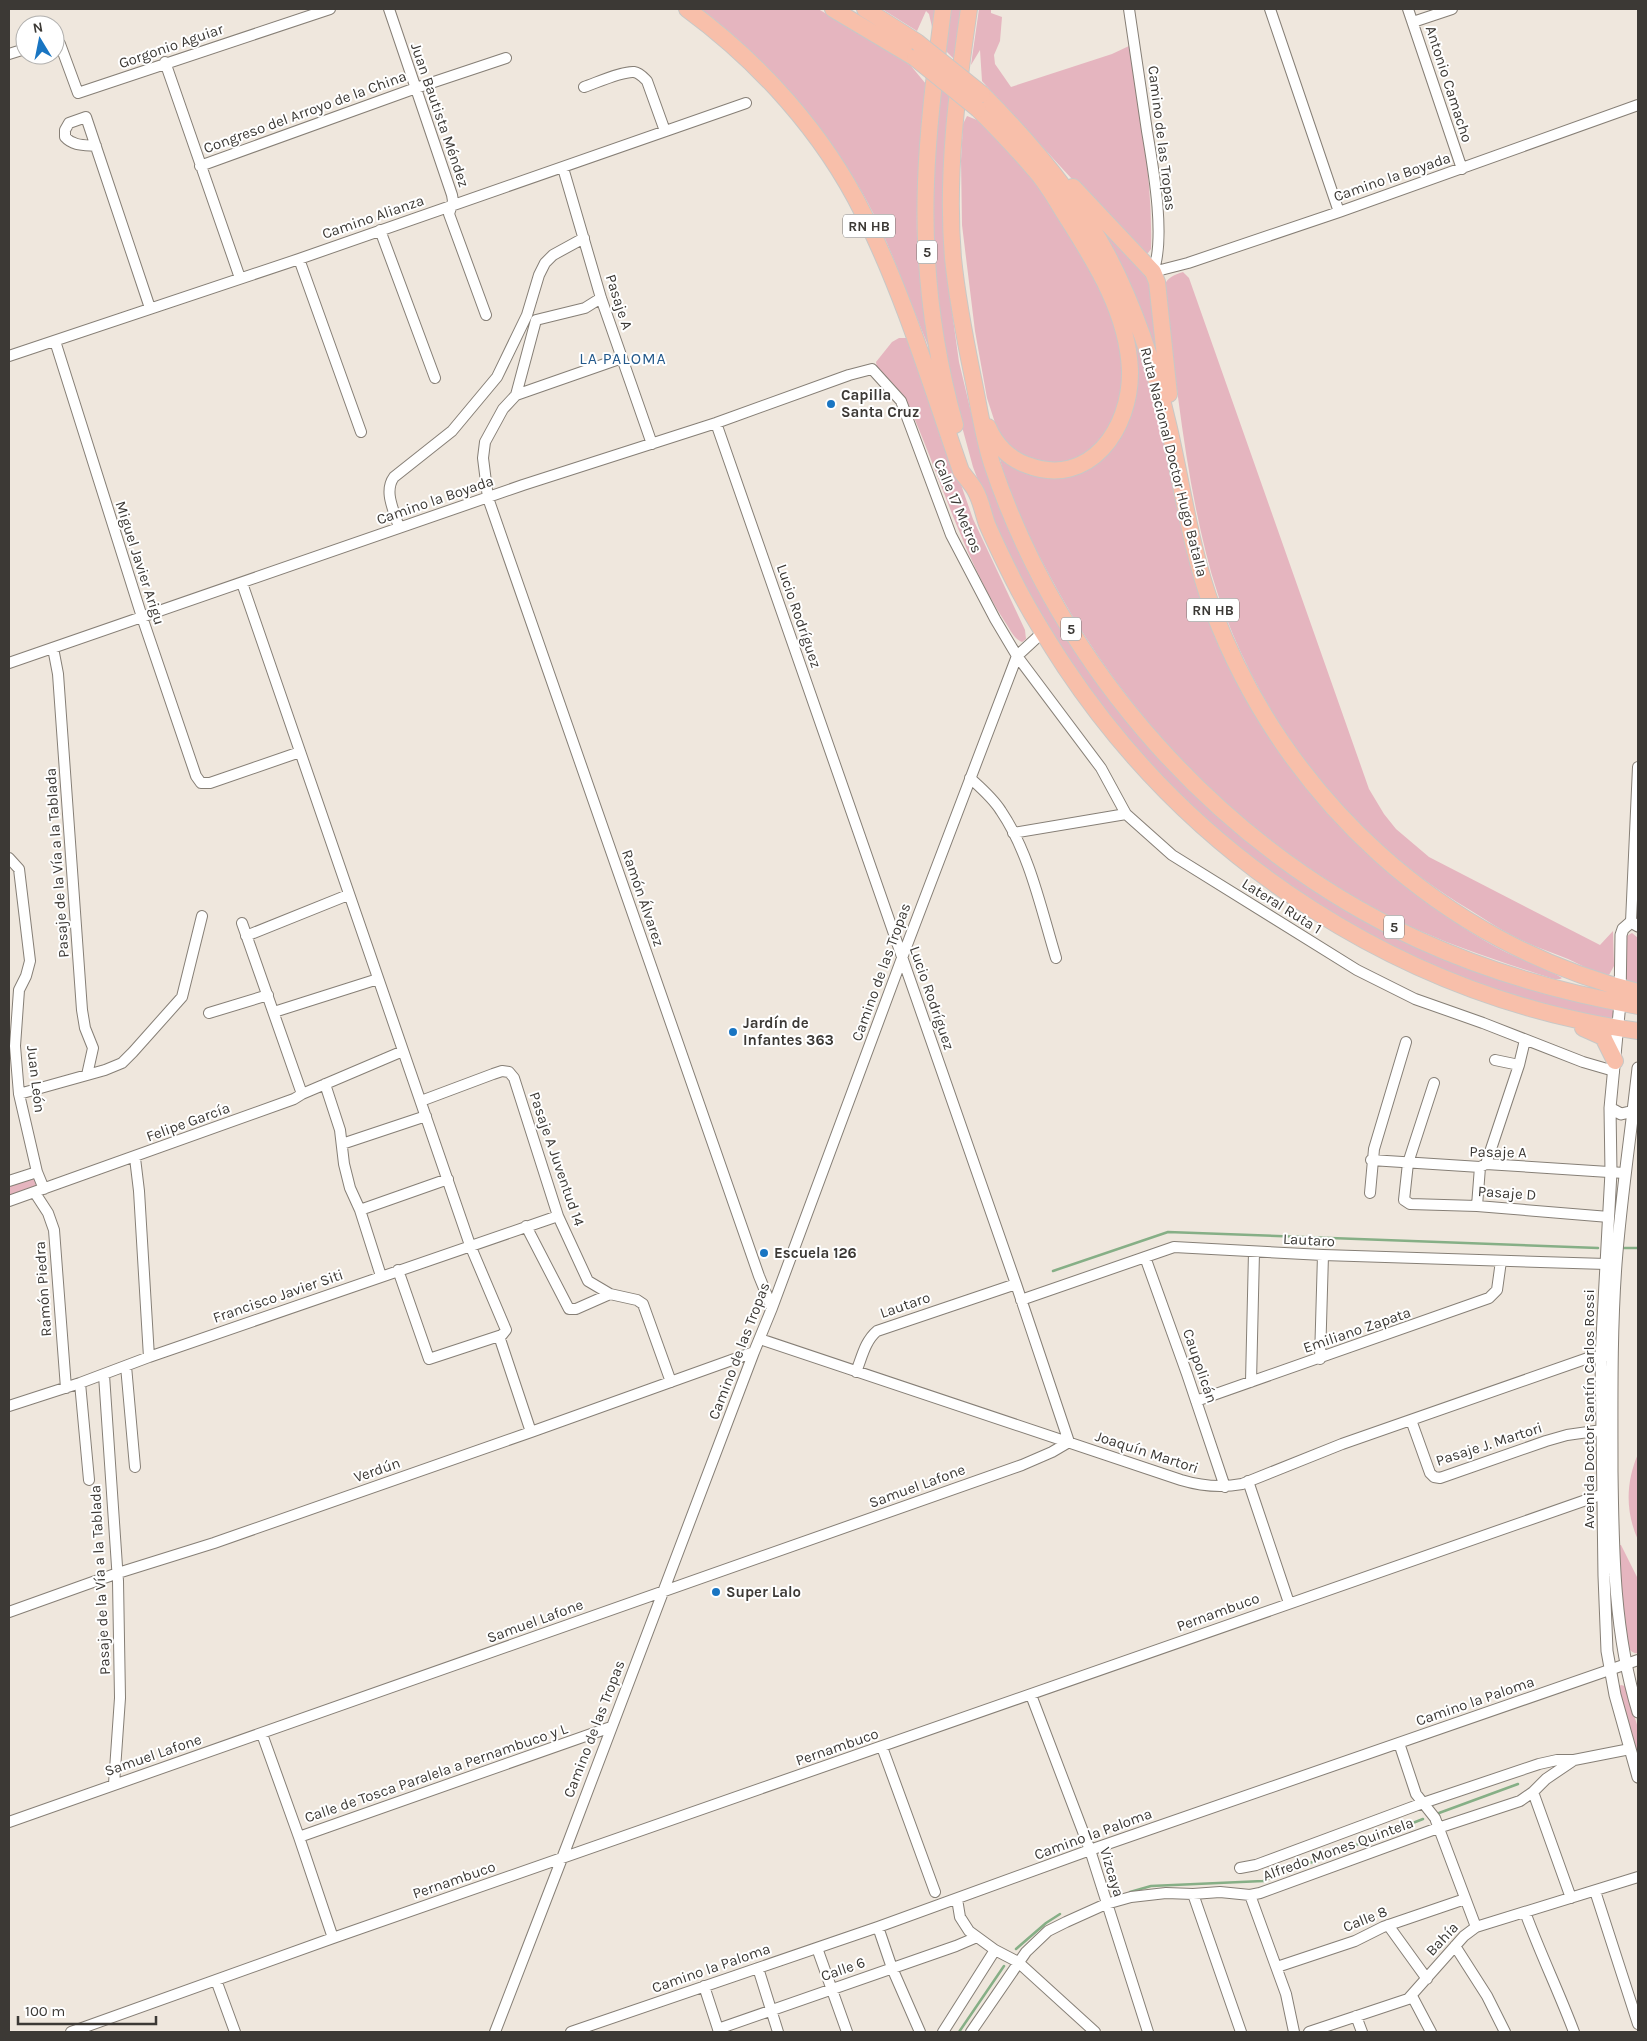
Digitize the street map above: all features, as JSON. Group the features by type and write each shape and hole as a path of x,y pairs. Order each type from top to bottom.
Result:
{"highway":[{"name":"RN HB","path":"687,9 719,34 761,72 812,130 848,184 880,248 961,471 976,491 988,525 1010,574 1043,632 1088,700 1120,742 1188,813 1260,874 1319,914 1384,951 1449,981 1494,998 1567,1018 1638,1031"},
{"path":"833,9 916,50"},
{"name":"Ruta Nacional Doctor Hugo Batalla","path":"865,9 980,101 1008,120 1048,167 1082,213 1107,255 1128,299 1151,360 1170,431 1193,543 1213,609 1232,655 1254,698 1282,744 1309,780 1344,821 1367,844 1404,876 1454,912 1499,939 1620,995 1638,992"},
{"name":"5","path":"943,9 928,142 926,182 927,249 933,314 951,412 976,491"},
{"name":"5","path":"969,9 955,122 951,211 954,261 965,339 983,434 993,465 1019,531 1040,576 1066,622 1108,684 1149,735 1188,778 1235,821 1280,858 1361,909 1418,939 1469,961 1521,979 1573,993 1620,995 1638,1006"},
{"path":"976,396 998,445 1014,459 1034,468 1045,470 1065,469 1086,462 1096,455 1114,434 1126,407 1130,372 1125,334 1111,294 1099,270 1036,170 980,101"},
{"path":"1048,167 1066,180 1153,272 1157,282 1172,411 1170,431"},
{"path":"1567,1018 1577,1026 1603,1037 1615,1066"}],"street":[{"name":"Gorgonio Aguiar","path":"65,60 78,93 165,62 330,9"},
{"name":"Juan Bautista Méndez","path":"389,9 452,194 453,201 449,214 486,315"},
{"name":"Camino de las Tropas","path":"1129,9 1155,189 1159,245 1158,261 1153,272"},
{"path":"1270,9 1339,212"},
{"name":"Antonio Camacho","path":"1408,9 1462,169"},
{"path":"1412,22 1452,9"},
{"name":"Congreso del Arroyo de la China","path":"200,166 416,88 506,58"},
{"path":"165,62 240,278"},
{"path":"584,87 634,72 642,76 647,81 664,131"},
{"name":"Camino Alianza","path":"9,356 564,168 746,103"},
{"name":"Camino la Boyada","path":"1153,272 1188,263 1339,212 1638,105"},
{"path":"96,146 70,142 65,137 65,130 69,123 86,117 96,146 150,308"},
{"name":"Pasaje A","path":"564,168 601,298 652,444"},
{"path":"380,230 435,378"},
{"path":"516,395 539,275 545,263 554,255 584,238"},
{"path":"299,258 361,432"},
{"path":"531,317 585,308 601,298"},
{"path":"400,528 388,492 389,483 452,431 497,377 531,317"},
{"name":"Miguel Javier Arigu","path":"55,341 142,617 196,776 201,783 210,782 300,752"},
{"path":"488,498 483,458 485,442 503,409 516,395 622,358"},
{"name":"Camino la Boyada","path":"9,663 488,498 716,423 849,375 872,369"},
{"name":"Calle 17 Metros","path":"872,369 901,401 951,535 995,619 1017,656"},
{"name":"Lucio Rodríguez","path":"716,423 1016,1284 1069,1442"},
{"name":"Ramón Álvarez","path":"488,498 759,1276 772,1308"},
{"path":"242,583 348,895 470,1245 503,1333 531,1432"},
{"name":"Camino de las Tropas","path":"494,2032 563,1858 1017,656 1043,632"},
{"name":"Pasaje de la Vía a la Tablada","path":"53,648 58,674 82,1010 85,1028 93,1048 87,1075"},
{"name":"Lateral Ruta 1","path":"1017,656 1101,768 1126,814 1172,854 1357,970 1415,999 1482,1022 1584,1062 1615,1066"},
{"name":"Avenida Doctor Santín Carlos Rossi","path":"1638,767 1635,924 1624,929 1621,935 1618,1028 1610,1108 1611,1172 1606,1264 1608,1493 1604,1610 1606,1651 1638,1777"},
{"path":"970,778 991,797 1002,812 1013,833 1034,884 1056,958"},
{"path":"1013,833 1126,814"},
{"name":"Juan León","path":"9,858 19,868 29,946 28,968 14,992 15,1046 19,1094 37,1172 39,1191"},
{"path":"246,936 348,895"},
{"path":"19,1094 122,1063 182,997 202,916"},
{"path":"242,923 302,1094"},
{"path":"274,1012 378,980"},
{"path":"209,1012 268,995"},
{"path":"1477,1206 1483,1166 1519,1065 1524,1040"},
{"path":"1370,1193 1371,1160 1406,1042"},
{"name":"Felipe García","path":"149,1356 135,1158 294,1099 403,1051"},
{"path":"1496,1060 1519,1065"},
{"name":"Avenida Doctor Santín Carlos Rossi","path":"1606,1357 1624,1173 1634,1111 1638,1068"},
{"name":"Pasaje A Juventud 14","path":"421,1101 502,1071 509,1072 514,1078 558,1216 589,1283 610,1294"},
{"path":"1408,1163 1434,1083"},
{"path":"325,1084 336,1116 350,1188 360,1210 381,1276"},
{"path":"1610,1108 1621,1114 1634,1111"},
{"path":"342,1144 426,1116"},
{"path":"9,1201 135,1158"},
{"name":"Pasaje A","path":"1371,1160 1624,1173"},
{"name":"Pasaje D","path":"1408,1163 1404,1200 1410,1204 1477,1206 1609,1216"},
{"path":"9,1181 37,1172"},
{"path":"360,1210 448,1179"},
{"name":"Ramón Piedra","path":"39,1191 54,1230 66,1388"},
{"name":"Francisco Javier Siti","path":"9,1406 104,1375 149,1356 558,1216"},
{"path":"526,1226 569,1309 576,1309 610,1294 637,1300 642,1304 671,1382"},
{"name":"Lautaro","path":"1021,1300 1174,1247 1323,1256 1606,1264"},
{"path":"1250,1382 1254,1252"},
{"path":"1320,1359 1323,1256"},
{"name":"Caupolicán","path":"1144,1257 1225,1487"},
{"name":"Emiliano Zapata","path":"1196,1401 1320,1359 1489,1298 1497,1290 1501,1261"},
{"path":"398,1270 429,1359 503,1333"},
{"name":"Lautaro","path":"856,1372 866,1344 877,1331 1016,1284"},
{"name":"Joaquín Martori","path":"760,1339 1181,1480 1202,1485 1225,1487 1248,1481 1411,1420 1588,1358 1606,1357"},
{"name":"Verdún","path":"9,1612 118,1573 214,1543 754,1352"},
{"path":"126,1366 135,1467"},
{"name":"Pasaje de la Vía a la Tablada","path":"104,1375 118,1573 120,1698 114,1784"},
{"path":"80,1383 89,1480"},
{"name":"Pasaje J. Martori","path":"1411,1420 1430,1473 1434,1477 1440,1478 1546,1441 1607,1426"},
{"name":"Samuel Lafone","path":"9,1822 1022,1465 1052,1452 1069,1442"},
{"path":"1248,1481 1289,1603"},
{"name":"Avenida Doctor Santín Carlos Rossi","path":"1608,1493 1616,1601 1626,1664 1638,1712"},
{"name":"Pernambuco","path":"71,2032 333,1938 1608,1493"},
{"path":"1604,1610 1610,1619 1618,1656 1626,1664 1638,1660"},
{"name":"Camino la Paloma","path":"576,2031 1626,1664"},
{"name":"Vizcaya","path":"1031,1695 1090,1850 1148,2032"},
{"name":"Calle de Tosca Paralela a Pernambuco y L","path":"299,1837 611,1727"},
{"path":"262,1734 333,1938"},
{"path":"1399,1743 1412,1782 1423,1803 1430,1810 1438,1828 1476,1927"},
{"path":"882,1747 935,1892"},
{"name":"Alfredo Mones Quintela","path":"1240,1868 1539,1764 1558,1760 1574,1760 1630,1749"},
{"name":"Alfredo Mones Quintela","path":"971,2032 1018,1962 1036,1941 1048,1931 1106,1904 1156,1893 1193,1894 1220,1892 1250,1895 1281,1887 1438,1828 1520,1800 1574,1760"},
{"path":"1533,1792 1571,1898"},
{"name":"Bahía","path":"1308,2032 1393,2005 1412,1996 1455,1946 1476,1927 1638,1877"},
{"path":"1595,1891 1638,2024"},
{"path":"1193,1894 1241,2032"},
{"path":"1250,1895 1286,1994 1294,2032"},
{"path":"957,1899 962,1922 977,1937 995,1950 1018,1962 1094,2032"},
{"name":"Calle 8","path":"1277,1967 1355,1941 1388,1925 1465,1899"},
{"path":"1525,1912 1539,1951 1564,2005 1574,2032"},
{"path":"1388,1925 1427,1979"},
{"path":"878,1927 892,1968 920,2032"},
{"name":"Calle 6","path":"718,2031 771,2010 977,1937"},
{"path":"1455,1946 1487,1996 1505,2032"},
{"path":"817,1948 847,2032"},
{"path":"943,2032 995,1950"},
{"path":"758,1968 778,2032"},
{"path":"216,1980 235,2032"},
{"path":"704,1986 718,2031"},
{"path":"1412,1996 1432,2032"},
{"path":"1356,2016 1362,2032"}],"shaded area":[{"path":"701,9 818,9 882,45 911,66 926,84 918,178 917,234 920,279 931,353 878,223 863,193 845,164 802,106 778,79 753,53"},
{"path":"882,9 935,9 932,27 929,14 926,11 917,31"},
{"path":"950,9 963,9 956,61 944,49"},
{"path":"979,9 991,9 991,13 1002,17 1000,41 994,55 995,64 1011,87 1112,54 1129,46 1148,172 1151,249 1148,253 1145,254 1138,251 982,81 980,50 971,65"},
{"path":"939,88 951,97 949,290 959,362 977,437 995,491 1143,739 1182,781 1247,840 1288,873 1363,920 1416,947 1614,1008 1612,1019 1554,1007 1469,981 1361,933 1239,850 1153,769 1079,677 1019,578 995,525 973,467 958,412 947,364 936,292 932,216"},
{"path":"976,97 1008,128 1064,196 1108,271 1140,352 1153,395 1185,540 1198,588 1219,643 1245,695 1275,745 1310,791 1349,834 1392,874 1438,910 1487,942 1562,978 1554,979 1457,946 1420,931 1348,893 1297,860 1249,823 1204,782 1163,739 1124,692 1089,643 1032,542 1010,491 999,456 1026,471 1038,475 1057,476 1077,472 1104,456 1118,440 1134,399 1133,354 1120,305 1098,257 1069,210 1037,166 975,99"},
{"path":"967,116 977,120 990,132 1034,180 1057,212 1103,295 1122,345 1124,383 1117,416 1093,451 1056,465 1019,455 998,432 987,398 975,331 962,225 961,160 963,124"},
{"path":"1091,213 1148,275 1161,365"},
{"path":"1183,272 1189,278 1369,789 1384,814 1396,829 1429,857 1600,945 1613,931 1614,966 1609,975 1593,971 1515,937 1423,879 1379,842 1339,802 1303,757 1271,710 1244,660 1222,607 1198,520 1181,421 1164,287 1174,275"},
{"path":"899,338 906,338 911,341 973,519 1025,630 1026,639 1022,642 1010,631 976,570 909,406 877,368 876,362 892,342"},
{"path":"1632,933 1638,938 1638,984 1626,981 1625,937"},
{"path":"34,1177 37,1185 34,1188 9,1196 9,1185"},
{"path":"1638,1454 1638,1540 1629,1507 1629,1486"},
{"path":"1617,1545 1621,1545 1638,1579 1638,1653 1632,1652 1626,1644"},
{"path":"1621,1685 1625,1686 1638,1728 1638,1763 1618,1687"}],"waterway":[{"path":"1053,1271 1168,1232 1598,1248"},
{"path":"1624,1248 1638,1248"},
{"path":"1439,1813 1518,1784"},
{"path":"1130,1892 1151,1886 1263,1881 1423,1819"},
{"path":"1016,1949 1046,1923 1060,1914"},
{"path":"959,2032 1004,1966"}],"place":[{"name":"Capilla Santa Cruz","path":"831,404"},
{"name":"Jardín de Infantes 363","path":"733,1032"},
{"name":"Escuela 126","path":"764,1253"},
{"name":"Super Lalo","path":"716,1592"}],"district":[{"name":"LA PALOMA","path":"623,358"}]}
